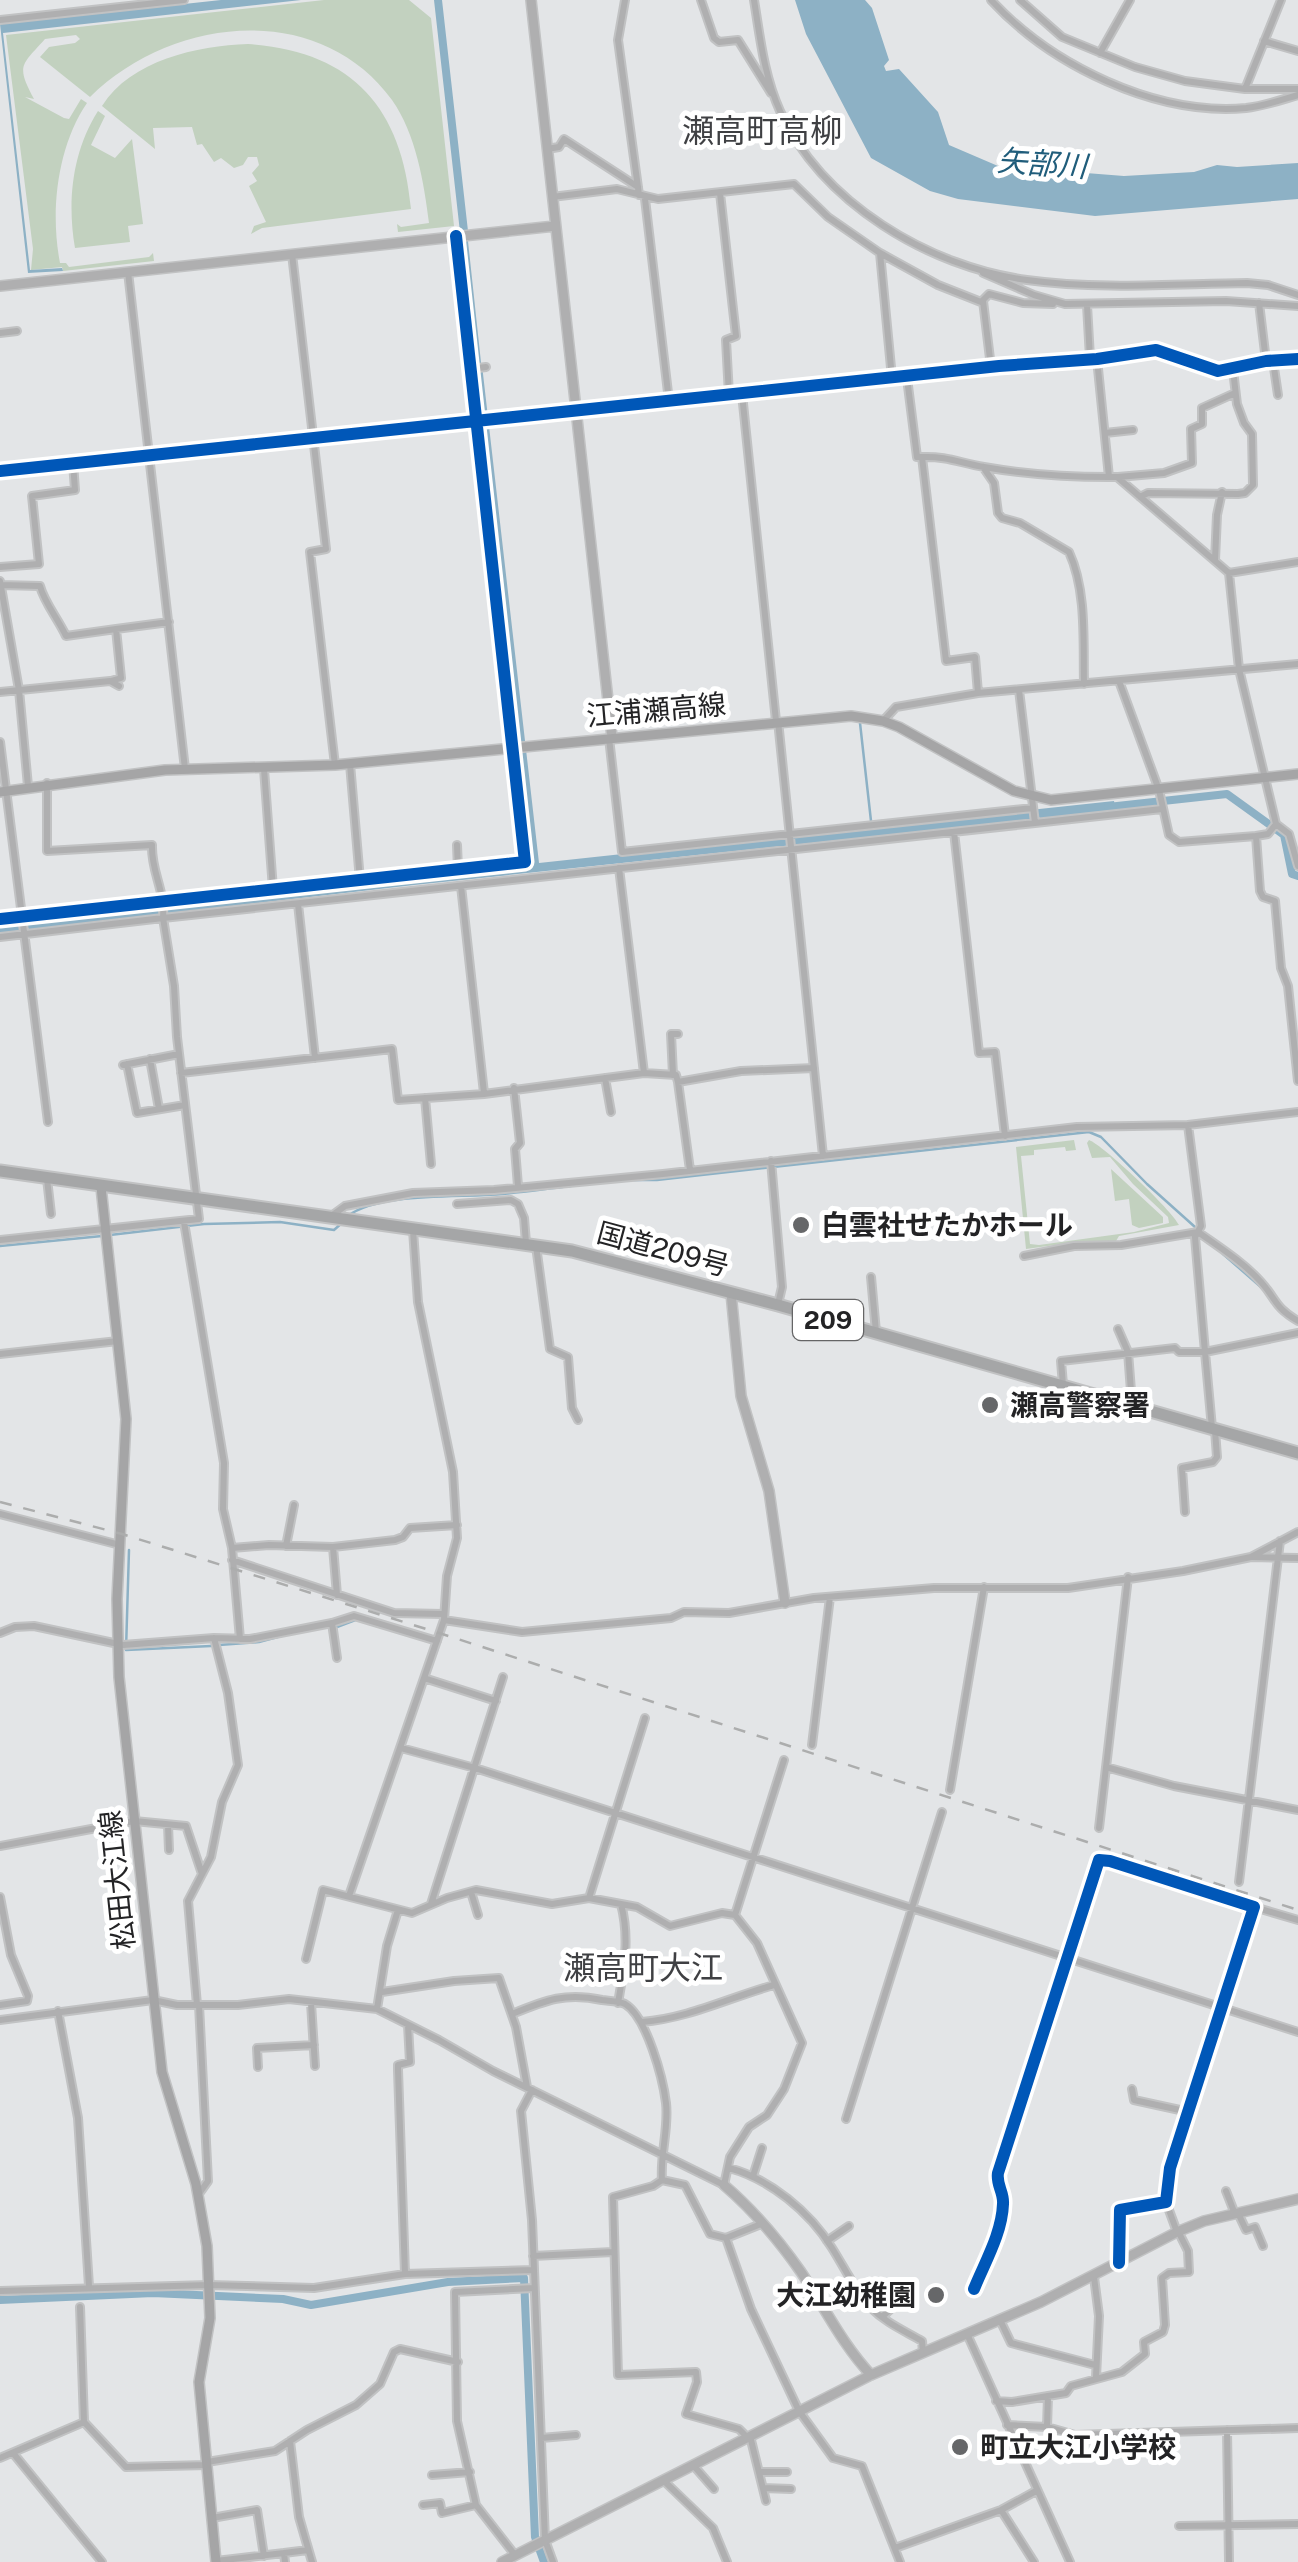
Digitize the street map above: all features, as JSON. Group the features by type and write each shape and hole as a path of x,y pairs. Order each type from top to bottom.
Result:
{"highway":[{"name":"国道209号","path":"0,1171 531,1244 611,1260 1298,1453"}],"main road":[{"name":"江浦瀬高線","path":"3,792 185,769 350,764 851,716 883,720 1033,805 1298,774"},
{"name":"松田大江線","path":"101,1187 127,1440 116,1643 162,2072 198,2195 209,2286 210,2318 199,2382 216,2562"}],"street":[{"path":"0,20 184,0"},
{"path":"531,0 622,852 1033,805"},
{"path":"626,0 618,40 669,401"},
{"path":"701,0 714,38 720,42 738,40 767,91 774,95"},
{"path":"754,0 764,64 796,140 840,191 912,242 977,269 1022,280 1086,285 1247,283 1298,295"},
{"path":"991,0 1024,34 1053,55 1143,94 1221,109 1266,105 1298,92"},
{"path":"1020,0 1062,37 1100,53 1186,81 1298,92"},
{"path":"1100,53 1130,0"},
{"path":"1245,89 1281,0"},
{"path":"1264,41 1298,51"},
{"path":"547,148 559,146 564,139 640,193"},
{"path":"552,197 617,189 640,193 720,193 794,184 828,217 880,254 938,285 983,300"},
{"path":"720,193 736,336 726,340 730,395"},
{"path":"0,286 556,226"},
{"path":"0,937 298,904 410,883 458,869 525,862 478,421 479,368 457,236"},
{"path":"292,254 326,548 310,552 335,765"},
{"path":"880,254 892,378"},
{"path":"977,269 991,278 1065,304"},
{"path":"128,272 185,769"},
{"path":"983,300 989,294 1023,302 1065,304 1298,306"},
{"path":"983,300 991,367"},
{"path":"1259,303 1278,395"},
{"path":"1088,304 1113,477 1229,573 1239,668 1274,827"},
{"path":"0,334 17,331"},
{"path":"0,471 1156,350 1202,367 1233,370 1298,359"},
{"path":"1140,497 1148,493 1245,494 1253,485 1252,434 1244,423 1235,393 1233,370"},
{"path":"907,378 917,457 948,456 984,467 1058,476 1164,473 1192,464 1190,428 1202,424 1202,408 1235,393"},
{"path":"742,394 823,1156"},
{"path":"1104,433 1133,430"},
{"path":"922,456 946,660 975,658 978,694"},
{"path":"0,567 39,564 32,496 75,490 73,463"},
{"path":"984,467 994,482 1002,518 1020,522 1069,552 1080,602 1084,684"},
{"path":"1216,561 1216,516 1222,492"},
{"path":"1229,573 1298,562"},
{"path":"28,786 18,690 0,583 40,586 66,636 168,622"},
{"path":"0,692 121,678 116,629"},
{"path":"883,720 896,707 978,694 1298,664"},
{"path":"1119,680 1160,790 1168,835 1180,842 1256,836 1274,827"},
{"path":"110,681 119,686"},
{"path":"1019,690 1035,821"},
{"path":"0,742 3,792 48,1122"},
{"path":"350,764 360,880"},
{"path":"264,769 274,889"},
{"path":"0,1240 185,1226 199,1219 164,901 161,880 152,865 152,845 46,851 47,784"},
{"path":"0,920 360,880 460,886 1162,810"},
{"path":"1274,827 1289,834 1298,866"},
{"path":"954,832 979,1052 995,1052 1006,1136"},
{"path":"1256,836 1260,891 1263,897 1275,901 1298,1081"},
{"path":"457,845 458,869"},
{"path":"619,868 644,1073"},
{"path":"460,886 484,1094"},
{"path":"298,904 316,1058"},
{"path":"678,1034 671,1034 690,1170"},
{"path":"181,1073 392,1049 398,1100 484,1094 644,1073 675,1078 814,1068"},
{"path":"179,1054 125,1064 137,1113 185,1104"},
{"path":"150,1060 159,1109"},
{"path":"606,1078 612,1112"},
{"path":"514,1088 520,1143 515,1149 518,1204 531,1244 550,1348 568,1358 572,1408 578,1420"},
{"path":"425,1098 432,1164"},
{"path":"333,1218 345,1206 389,1197 690,1170 1077,1128 1188,1125 1298,1112"},
{"path":"1185,1512 1182,1468 1213,1462 1216,1457 1188,1125"},
{"path":"771,1161 782,1287 778,1306"},
{"path":"48,1179 52,1214"},
{"path":"457,1204 511,1200 518,1204"},
{"path":"185,1226 221,1442 223,1509 232,1548 240,1639"},
{"path":"349,1896 443,1617 457,1525 453,1472 418,1302 413,1228"},
{"path":"1024,1256 1074,1246 1122,1245 1199,1229"},
{"path":"1199,1229 1262,1283 1278,1310 1298,1322"},
{"path":"872,1278 876,1334"},
{"path":"732,1293 741,1396 769,1491 785,1603"},
{"path":"1118,1329 1128,1352 1132,1406"},
{"path":"1062,1386 1061,1361 1175,1348 1180,1352 1205,1352 1298,1333"},
{"path":"0,1354 118,1342"},
{"path":"286,1546 294,1505"},
{"path":"0,1514 121,1545"},
{"path":"232,1548 333,1547 394,1540 410,1528 457,1525"},
{"path":"1251,1557 1298,1532"},
{"path":"1240,1882 1280,1541"},
{"path":"333,1547 338,1595"},
{"path":"232,1560 394,1613 443,1617 522,1632 671,1618 684,1612 729,1613 830,1597 984,1587 1068,1588 1251,1557 1298,1558"},
{"path":"1098,1828 1128,1577"},
{"path":"950,1790 984,1587"},
{"path":"812,1745 830,1597"},
{"path":"0,1633 34,1626 123,1645 259,1639 354,1616 436,1641"},
{"path":"332,1623 336,1658"},
{"path":"198,2195 208,2180 188,1901 211,1857 226,1786 238,1765 228,1693 214,1638"},
{"path":"431,1904 503,1677"},
{"path":"424,1678 496,1701"},
{"path":"590,1898 645,1718"},
{"path":"402,1748 1298,2032"},
{"path":"735,1916 784,1760"},
{"path":"1106,1766 1174,1786 1298,1810"},
{"path":"846,2119 942,1812"},
{"path":"0,1846 134,1821 186,1826 203,1874"},
{"path":"168,1824 169,1850"},
{"path":"974,2288 1002,2213 1004,2199 996,2180 998,2173 1099,1860 1110,1860 1298,1920"},
{"path":"306,1959 323,1890 412,1912 471,1892 488,1891 552,1904 590,1898 638,1907 670,1926 722,1913 735,1916 758,1943 802,2043 784,2089 768,2115 749,2127 730,2157 724,2185"},
{"path":"471,1892 478,1915"},
{"path":"0,1898 11,1955 28,1996 27,2001 0,2005"},
{"path":"618,2003 628,1928 621,1904"},
{"path":"996,2401 1066,2394 1072,2386 1122,2372 1144,2354 1144,2342 1163,2332 1162,2278 1169,2273 1188,2272 1188,2251 1166,2202 1170,2168 1254,1907"},
{"path":"377,2010 387,1946 398,1910"},
{"path":"382,1992 500,1978 512,2014 529,2089 521,2111 534,2270 544,2540 553,2562"},
{"path":"641,2022 684,2017 715,2002 774,1985"},
{"path":"512,2014 568,1995 626,2004 641,2022 666,2106 665,2138 660,2152 662,2180"},
{"path":"0,2020 152,2000 238,2005 272,1998 377,2010 724,2185 800,2272 848,2350 871,2375"},
{"path":"311,2003 316,2066"},
{"path":"58,2011 78,2118 89,2286"},
{"path":"405,2274 398,2065 410,2062 408,2025"},
{"path":"258,2067 257,2048 314,2045"},
{"path":"1132,2090 1134,2100 1189,2112"},
{"path":"753,2176 762,2148"},
{"path":"729,2168 753,2176 800,2209 827,2241 865,2300 896,2329 922,2341 923,2352"},
{"path":"761,2224 726,2238 710,2234 684,2185 662,2180 654,2186 613,2196 618,2375 696,2372 698,2382 686,2414 738,2428 749,2437 766,2500"},
{"path":"1226,2191 1246,2230 1255,2227 1263,2246"},
{"path":"502,2562 871,2375 1094,2277 1178,2231 1298,2199"},
{"path":"1119,2263 1120,2210 1166,2202"},
{"path":"827,2241 849,2226"},
{"path":"726,2238 751,2309 799,2411 834,2458 862,2466 900,2562"},
{"path":"533,2256 613,2252"},
{"path":"0,2291 89,2286 314,2288 405,2274 534,2270"},
{"path":"1094,2277 1098,2316 1096,2377"},
{"path":"515,2555 476,2505 457,2421 455,2292 534,2288"},
{"path":"882,2317 910,2291"},
{"path":"80,2307 84,2422 126,2467 207,2464 276,2450 373,2393 394,2352 400,2348 458,2362"},
{"path":"1000,2320 1011,2343 1095,2364"},
{"path":"966,2334 1070,2562"},
{"path":"1047,2427 1048,2396"},
{"path":"0,2458 84,2422"},
{"path":"1008,2426 1047,2427 1075,2435 1298,2428"},
{"path":"1227,2430 1229,2562"},
{"path":"540,2438 576,2435"},
{"path":"290,2441 299,2517 312,2562"},
{"path":"13,2453 102,2562"},
{"path":"694,2465 714,2489"},
{"path":"432,2475 470,2472"},
{"path":"760,2472 787,2472"},
{"path":"663,2480 713,2528 726,2562"},
{"path":"764,2488 791,2489"},
{"path":"895,2548 1001,2510 1036,2491"},
{"path":"423,2505 440,2503 442,2513 476,2505"},
{"path":"212,2518 258,2510 264,2556"},
{"path":"1001,2510 1034,2562"},
{"path":"1178,2526 1298,2524"},
{"path":"216,2562 264,2556 285,2558 308,2550"}],"green space":[{"path":"324,0 409,0 431,18 454,226 398,232 397,224 401,227 429,223 413,143 392,100 361,68 326,46 286,34 244,31 202,36 162,49 124,70 90,97 40,57 49,47 75,43 80,39 76,35 45,39 26,61 23,72 34,99 25,97 64,118 69,119 81,99 87,103 69,139 58,180 56,223 60,263 69,267 149,257 153,253 154,261 63,271 62,267 31,270 33,249 6,35"},
{"path":"248,44 316,58 365,90 383,113 396,141 411,209 262,228 251,234 254,226 266,222 249,186 257,181 252,173 259,165 257,157 248,157 243,165 234,168 221,158 214,162 202,144 197,145 192,127 153,128 155,149 102,106 130,77 167,58"},
{"path":"98,111 105,116 91,145 115,158 132,139 143,224 128,226 130,242 75,248 72,195 77,160"},
{"path":"1074,1140 1076,1150 1034,1150 1034,1155 1021,1156 1030,1244 1134,1232 1169,1223 1168,1217 1110,1157 1092,1158 1089,1140 1108,1153 1137,1179 1179,1225 1119,1236 1116,1241 1026,1249 1016,1147"},
{"path":"1111,1169 1163,1217 1163,1223 1139,1228 1132,1225 1129,1199 1115,1201"}],"water":[{"path":"221,0 301,0 3,33 30,270 63,271 28,273 0,24"},
{"path":"434,0 442,0 469,240 461,241"},
{"path":"795,0 865,0 872,8 889,60 884,66 886,71 899,69 938,112 949,145 998,166 1124,176 1194,172 1217,165 1298,163 1298,199 1095,216 958,199 930,191 871,158 806,34"},
{"path":"482,365 539,863 1114,801 1116,811 0,933 0,923 529,864 475,378 475,366"}],"waterway":[{"path":"463,232 478,372"},
{"path":"860,723 871,821"},
{"path":"1108,807 1227,794 1284,835 1292,874 1298,876"},
{"path":"634,1180 1089,1132 1101,1137 1195,1227"},
{"path":"348,1216 394,1200 571,1186"},
{"path":"110,1235 204,1224 280,1222 334,1230 343,1222"},
{"path":"0,1246 102,1236"},
{"path":"1223,1254 1262,1288"},
{"path":"1282,1313 1297,1324"},
{"path":"129,1550 126,1650 211,1646"},
{"path":"337,1627 358,1619"},
{"path":"219,1645 259,1642 285,1635"},
{"path":"0,2300 153,2293 283,2299 311,2305 448,2282 524,2278 535,2537 544,2562"}],"railway":[{"path":"0,1502 122,1534 439,1633 1298,1910"}],"cycle path":[{"path":"0,919 525,862 456,236"},
{"path":"0,471 1156,350 1218,371 1298,359"},
{"path":"974,2289 1000,2226 1003,2200 998,2173 1099,1860 1254,1907 1170,2168 1166,2202 1120,2210 1119,2263"}],"place":[{"name":"白雲社せたかホール","path":"801,1225"},
{"name":"瀬高警察署","path":"990,1405"},
{"name":"大江幼稚園","path":"936,2295"},
{"name":"町立大江小学校","path":"960,2447"}],"district":[{"name":"瀬高町高柳","path":"762,131"},
{"name":"瀬高町大江","path":"643,1968"}],"water label":[{"name":"矢部川","path":"1042,164"}]}
